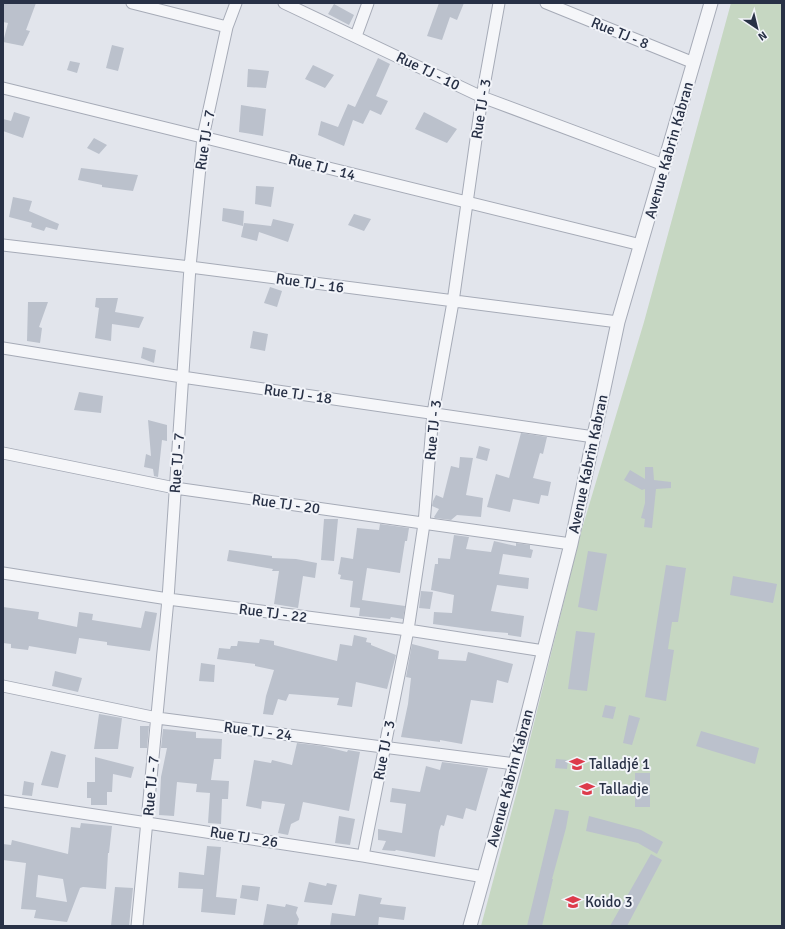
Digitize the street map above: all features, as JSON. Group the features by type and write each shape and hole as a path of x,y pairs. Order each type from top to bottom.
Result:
{"street":[{"path":"132,3 227,27"},
{"name":"Rue TJ - 7","path":"137,926 168,599 190,267 203,137 227,27 236,3"},
{"name":"Rue TJ - 10","path":"284,3 482,97 664,165"},
{"path":"356,36 368,3"},
{"name":"Rue TJ - 3","path":"363,856 408,630 424,524 433,413 453,302 482,97 499,3"},
{"name":"Rue TJ - 8","path":"546,3 694,63"},
{"name":"Avenue Kabrin Kabran","path":"470,926 515,764 571,544 618,322 711,3"},
{"name":"Rue TJ - 14","path":"3,88 641,245"},
{"name":"Rue TJ - 16","path":"3,245 190,267 618,322"},
{"name":"Rue TJ - 18","path":"3,348 182,377 594,437"},
{"name":"Rue TJ - 20","path":"3,453 175,488 571,544"},
{"name":"Rue TJ - 22","path":"3,573 168,599 408,630 544,651"},
{"name":"Rue TJ - 24","path":"3,686 157,718 515,764"},
{"name":"Rue TJ - 26","path":"3,801 363,856 484,877"}],"green space":[{"path":"731,3 782,3 782,926 481,926 520,780 581,532 644,322"}],"building":[{"path":"3,3 36,3 26,30 30,31 23,46 3,42 8,23 3,22"},
{"path":"439,3 464,3 457,20 450,17 442,40 427,36"},
{"path":"334,4 354,15 349,25 328,14"},
{"path":"112,45 124,48 118,71 106,68"},
{"path":"378,58 390,64 376,96 388,101 381,115 370,110 363,124 353,120 344,146 318,135 321,121 338,127 348,104 355,107"},
{"path":"70,61 80,63 77,73 67,70"},
{"path":"313,65 334,75 325,88 305,79"},
{"path":"248,69 269,71 266,88 247,87"},
{"path":"241,105 266,109 263,136 239,132"},
{"path":"14,112 30,117 23,138 3,131 3,119 11,121"},
{"path":"424,112 457,129 447,143 415,129"},
{"path":"94,138 107,145 99,154 87,148"},
{"path":"81,168 138,175 133,191 102,187 102,185 78,180"},
{"path":"256,186 274,187 271,207 255,204"},
{"path":"13,197 32,201 29,211 59,224 57,230 46,227 44,231 31,227 32,223 9,217"},
{"path":"223,208 244,211 243,226 222,221"},
{"path":"354,214 371,219 364,231 348,225"},
{"path":"273,219 294,224 288,242 259,232 257,241 241,237 244,223 271,226"},
{"path":"270,287 282,291 277,307 264,303"},
{"path":"96,298 118,298 115,312 144,317 139,328 112,324 111,341 95,338 99,308 95,307"},
{"path":"28,302 48,302 39,327 42,328 40,343 27,341"},
{"path":"253,331 268,334 265,351 250,348"},
{"path":"143,347 156,350 154,363 141,358"},
{"path":"79,392 103,396 101,413 74,410"},
{"path":"148,420 167,425 167,441 162,440 158,477 154,476 153,469 144,467 146,454 151,456"},
{"path":"521,433 547,437 543,454 540,453 533,478 551,482 548,496 541,495 539,504 513,499 510,512 487,507 496,474 509,478"},
{"path":"479,446 490,449 487,461 476,458"},
{"path":"460,457 473,458 466,495 483,498 481,517 457,515 451,520 435,518 434,517 439,509 432,506 433,501 436,495 443,498 451,466 459,468"},
{"path":"645,467 653,467 654,480 671,482 671,488 656,489 652,528 644,527 645,519 641,518 645,503 645,489 642,490 624,480 630,470 645,479"},
{"path":"324,519 338,519 334,561 321,560"},
{"path":"380,524 409,528 407,541 405,541 400,573 367,568 362,600 405,606 403,619 359,616 360,608 350,607 353,581 340,579 341,575 338,574 341,557 353,559 357,528 379,530"},
{"path":"454,535 469,537 466,549 491,552 494,541 516,546 516,543 530,545 530,549 533,550 531,558 503,554 499,574 529,578 528,589 497,585 491,611 524,616 521,637 508,635 508,633 433,624 434,612 452,613 454,595 431,590 435,564 438,564 438,558 450,559"},
{"path":"229,550 272,556 272,558 296,559 317,563 315,578 303,576 298,608 274,604 279,571 272,571 273,569 227,561"},
{"path":"588,551 607,554 597,611 578,607"},
{"path":"666,565 686,568 678,622 672,622 668,649 674,650 666,701 645,697"},
{"path":"733,576 777,584 773,603 730,595"},
{"path":"421,591 433,592 430,609 419,608"},
{"path":"3,607 39,612 38,619 77,627 79,612 93,614 92,620 141,628 145,611 157,613 150,651 107,645 107,642 79,638 76,654 29,646 28,650 11,648 11,644 3,643"},
{"path":"576,631 595,633 587,691 568,689"},
{"path":"354,635 367,638 366,642 371,643 371,645 396,655 387,689 356,682 352,707 337,705 339,698 289,694 286,701 278,699 273,715 263,714 266,696 274,670 255,666 255,664 217,659 219,648 230,649 231,646 237,646 238,641 259,643 260,639 274,641 274,645 337,661 340,644 352,646"},
{"path":"412,644 439,651 438,659 466,661 468,652 513,664 508,683 497,680 493,703 471,700 462,744 440,740 440,742 401,737 408,704 411,678 406,677"},
{"path":"201,663 215,665 214,682 199,681"},
{"path":"55,671 82,678 78,692 52,686"},
{"path":"605,705 616,707 613,719 602,717"},
{"path":"99,714 122,718 118,749 94,749"},
{"path":"629,715 640,718 632,745 623,743"},
{"path":"140,726 149,726 147,748 140,748"},
{"path":"163,729 196,732 196,738 222,739 221,759 214,759 211,780 229,781 228,799 222,799 221,824 208,823 210,793 196,792 197,784 177,782 174,816 159,815 161,777 167,748 161,748"},
{"path":"701,731 759,748 755,764 696,746"},
{"path":"297,743 322,746 347,752 348,750 360,752 349,811 303,802 299,820 291,824 288,835 278,833 285,804 262,801 261,809 246,806 254,760 271,763 272,760 292,765"},
{"path":"51,751 66,755 58,788 41,785"},
{"path":"95,757 134,767 131,778 113,774 112,792 107,792 107,805 91,805 91,798 87,798 87,782 95,782"},
{"path":"556,759 568,760 567,769 555,768"},
{"path":"442,762 488,768 476,811 466,808 463,819 447,815 444,826 441,825 439,831 435,857 396,850 382,850 386,841 378,840 378,829 402,833 406,804 390,802 392,788 420,792 426,766 440,770"},
{"path":"635,773 650,773 650,807 635,807"},
{"path":"24,781 34,783 32,796 22,795"},
{"path":"555,809 569,811 566,828 552,879 542,926 527,926"},
{"path":"339,816 355,819 350,845 335,843"},
{"path":"589,816 641,830 663,842 657,854 638,843 586,831"},
{"path":"81,823 112,826 108,853 106,889 80,888 67,922 34,918 36,910 21,909 26,863 3,860 3,844 11,845 12,840 68,854 71,827 80,828","holes":["38,875 63,879 67,902 36,897"]},
{"path":"207,846 221,847 216,897 237,899 235,915 201,912 203,889 178,888 179,872 204,875"},
{"path":"651,854 662,860 627,926 610,926"},
{"path":"309,882 326,886 327,883 337,885 332,905 304,902"},
{"path":"242,885 260,887 258,901 240,898"},
{"path":"115,887 133,888 129,926 111,926"},
{"path":"359,894 382,898 380,904 406,907 404,920 379,917 378,926 330,926 332,913 355,916"},
{"path":"267,904 285,907 286,904 298,907 296,913 299,919 297,926 263,926"}],"place":[{"name":"Talladjé 1","path":"577,764"},
{"name":"Talladje","path":"587,789"},
{"name":"Koido 3","path":"573,902"}]}
